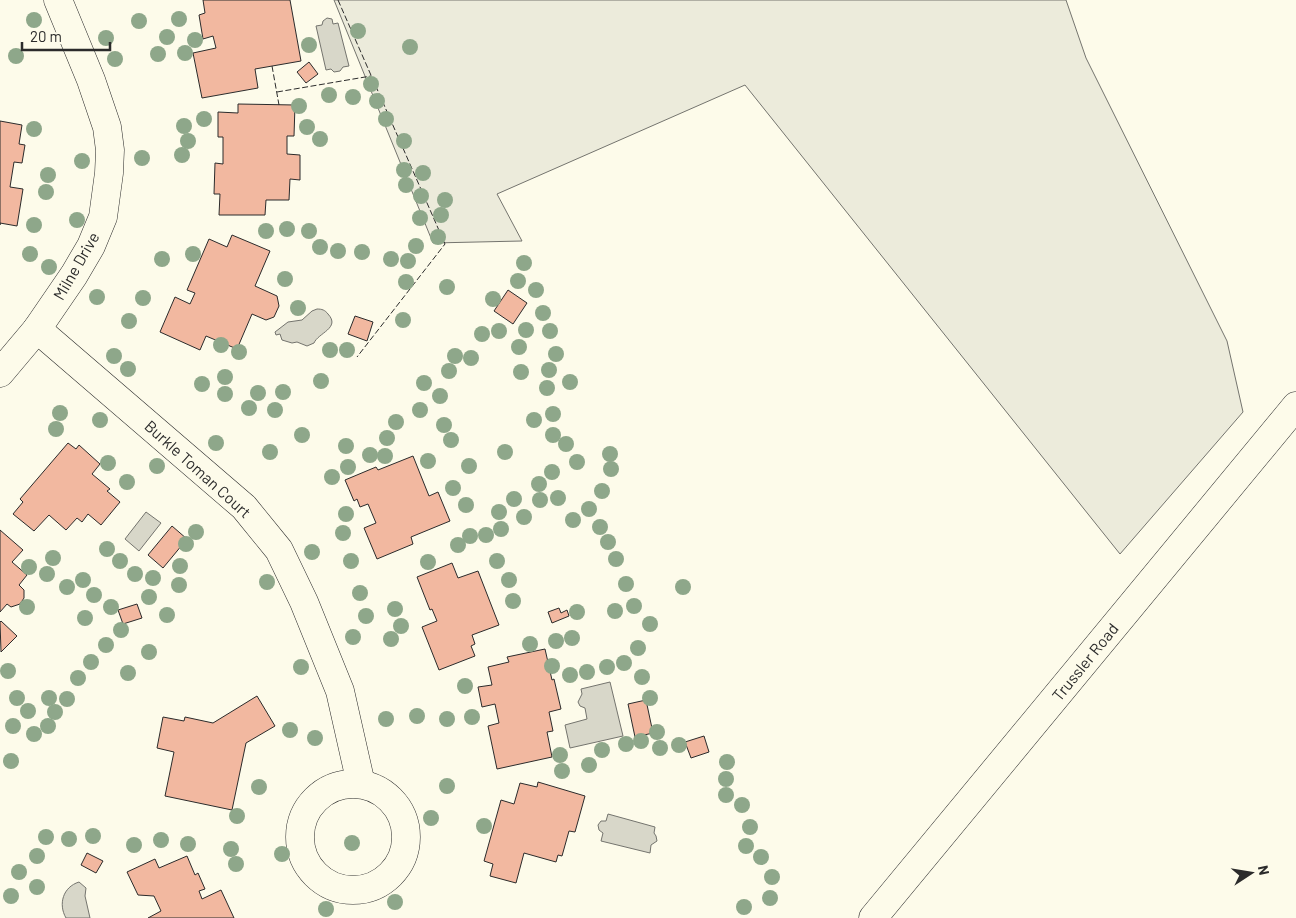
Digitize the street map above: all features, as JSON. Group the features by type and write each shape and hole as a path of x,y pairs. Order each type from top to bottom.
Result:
{"street":[{"name":"Milne Drive","path":"0,373 37,329 74,275 91,246 103,217 109,174 110,150 107,127 91,80 58,0"},
{"name":"Burkle Toman Court","path":"37,329 244,507 279,550 304,602 340,691 361,784"},
{"name":"Trussler Road","path":"874,918 1296,406"}],"shaded area":[{"path":"334,0 1066,0 1086,58 1227,341 1243,412 1120,554 745,85 497,194 522,241 433,243"},
{"path":"327,18 332,19 333,24 338,23 349,66 343,67 340,71 326,70 316,26 322,25 323,21"},
{"path":"317,309 326,312 332,323 314,343 307,346 297,342 292,343 282,340 280,334 276,335 275,332 288,322 302,320"},
{"path":"146,512 161,523 139,551 125,539"},
{"path":"610,682 623,736 570,748 565,725 587,719 585,708 580,706 578,702 582,694 581,689"},
{"path":"608,814 655,827 654,833 657,841 651,845 650,853 601,841 603,833 599,830 598,825 601,821 606,821"},
{"path":"79,882 86,888 85,896 90,918 66,918 62,902 69,888"}],"building":[{"path":"203,0 290,0 301,61 255,69 258,88 202,98 193,53 216,48 213,36 203,39 199,15 205,13"},
{"path":"309,62 318,74 306,83 297,72"},
{"path":"238,104 295,105 294,136 287,136 287,154 300,155 300,180 290,179 289,200 266,200 265,215 219,215 220,194 214,194 215,163 223,164 223,137 218,137 218,112 238,113"},
{"path":"0,121 22,125 19,144 25,145 22,163 14,162 10,187 23,189 17,226 0,223"},
{"path":"232,235 270,251 255,286 277,296 279,306 274,317 266,320 252,314 237,349 206,336 200,350 160,332 175,297 190,304 195,293 187,290 209,239 227,247"},
{"path":"508,290 527,303 513,324 494,311"},
{"path":"355,316 373,322 367,341 348,334"},
{"path":"68,443 76,449 79,445 100,464 92,474 110,489 107,491 120,502 101,525 88,514 82,522 77,518 66,530 49,515 34,531 13,514 23,502 20,499"},
{"path":"413,456 429,496 438,492 450,521 411,537 413,544 377,559 364,528 376,523 368,504 360,507 357,499 354,501 345,480 376,467 378,470"},
{"path":"172,526 187,539 163,568 148,555"},
{"path":"0,530 23,550 12,562 27,575 19,585 24,590 24,598 20,604 11,607 7,604 0,612"},
{"path":"452,563 458,578 478,571 499,625 472,635 475,644 471,646 475,656 439,670 422,627 437,621 432,609 430,610 417,577"},
{"path":"137,604 142,618 123,624 118,610"},
{"path":"559,608 561,613 567,610 569,616 552,623 548,612"},
{"path":"0,622 17,636 1,652"},
{"path":"545,649 561,709 549,712 553,731 547,732 552,757 497,769 488,726 499,723 495,704 482,707 478,687 492,685 488,667 509,662 507,657"},
{"path":"257,696 275,726 246,743 232,810 165,796 174,752 157,748 163,717 184,721 185,717 213,723"},
{"path":"646,700 653,733 635,737 628,704"},
{"path":"704,736 709,752 691,758 685,742"},
{"path":"538,782 585,796 575,832 569,831 562,856 558,855 556,862 524,853 516,883 490,876 493,864 484,861 501,800 514,804 520,783 537,787"},
{"path":"87,853 103,861 96,873 81,865"},
{"path":"187,856 195,875 198,873 205,889 199,891 202,899 221,890 234,918 148,918 161,911 154,896 138,895 127,872 155,859 159,868"}],"fence":[{"path":"338,0 445,244 357,357"},
{"path":"272,66 279,105"},
{"path":"277,92 371,76"}]}
